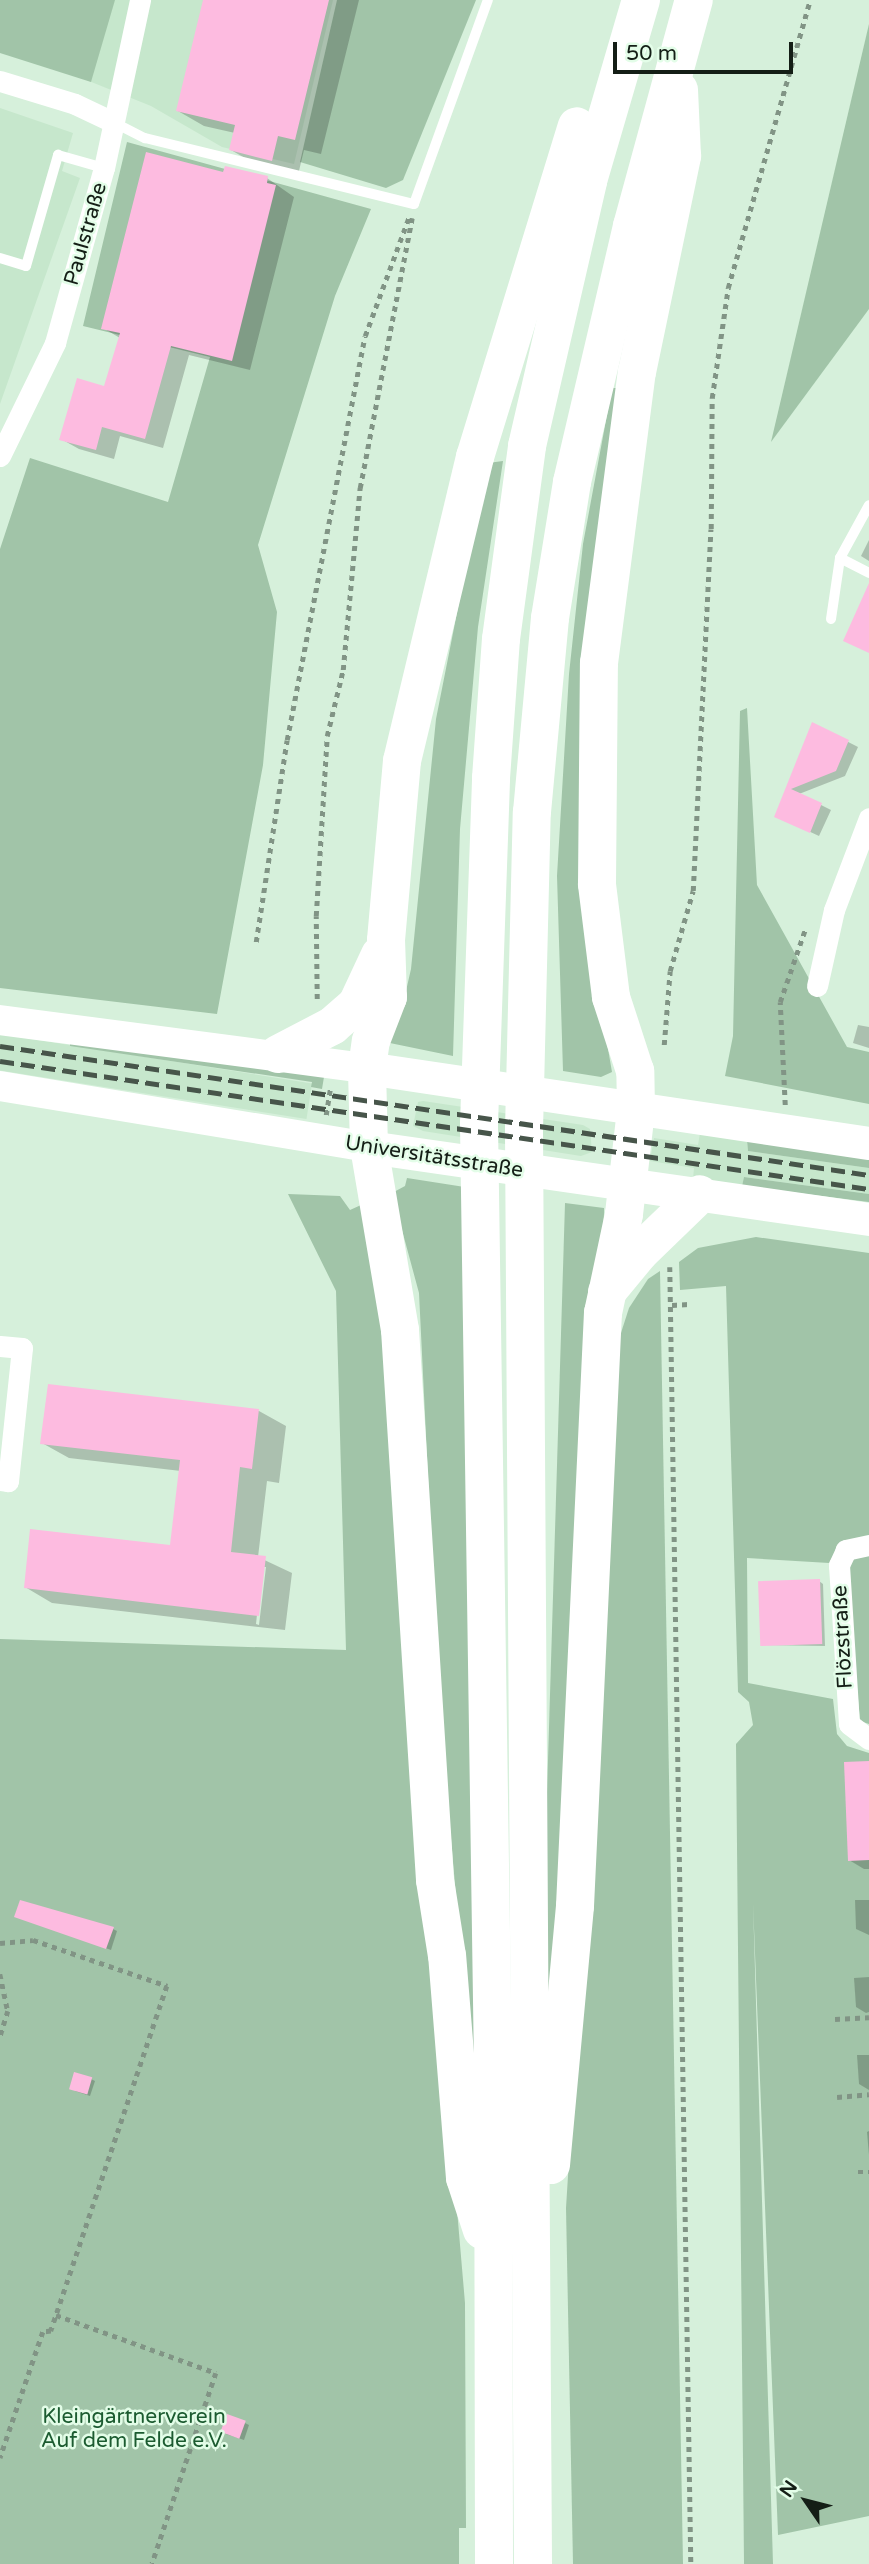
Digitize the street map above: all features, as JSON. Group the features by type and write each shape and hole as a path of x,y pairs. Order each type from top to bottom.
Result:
{"highway":[{"path":"492,2261 465,2178 447,1956 426,1795 399,1317 369,1147 367,1068 388,997 386,940 402,761 468,484 615,0"},
{"path":"494,2564 479,1124 491,778 501,639 527,446 588,181 640,0"},
{"path":"533,2564 524,1130 532,811 551,618 572,482 677,53 694,0"},
{"path":"531,2339 575,1906 607,1292 628,1183 636,1110 635,1071 611,997 597,884 599,663 637,372 682,156 677,53"},
{"path":"278,1054 332,1026 357,1004 386,940"},
{"path":"607,1292 640,1252 700,1194"}],"main road":[{"path":"0,1020 278,1054 869,1143"},
{"name":"Universitätsstraße","path":"0,1086 369,1147 869,1219"}],"street":[{"name":"Paulstraße","path":"0,456 55,343 104,168 140,0"},
{"path":"0,81 75,104 113,122"},
{"path":"817,986 834,910 869,818"},
{"path":"0,1346 22,1348 8,1480 0,1480"},
{"name":"Flözstraße","path":"869,1545 846,1550 839,1565 849,1724 869,1739"}],"lane":[{"path":"113,122 145,138 414,204 488,0"},
{"path":"0,258 26,266 58,155 104,168"},
{"path":"831,619 840,558 869,505"},
{"path":"840,558 869,573"}],"path":[{"path":"664,1045 670,971 693,891 711,529 712,398 728,288 810,0"},
{"path":"256,942 287,740 365,336 414,204"},
{"path":"317,1005 316,916 327,736 343,670 360,488 414,204"},
{"path":"787,1090 780,1002 809,922"},
{"path":"670,1267 673,1583 691,2564"},
{"path":"672,1305 689,1304"},
{"path":"0,1943 33,1940 167,1986 57,2315 51,2331 43,2332 0,2458"},
{"path":"0,1974 8,2011 0,2037"},
{"path":"835,2019 869,2017"},
{"path":"837,2097 869,2094"},
{"path":"858,2172 869,2172"},
{"path":"57,2315 216,2373 152,2564"}],"shaded area":[{"path":"0,0 333,0 294,164 222,147 151,106 69,73"},
{"path":"0,108 73,133 62,171 80,178 0,404"},
{"path":"0,1034 312,1083 306,1119 0,1070"},
{"path":"418,1102 583,1125 590,1129 592,1152 581,1156 423,1131 413,1126"},
{"path":"700,1133 747,1140 748,1151 869,1168 869,1194 744,1177 742,1186 693,1179 694,1168 650,1161 654,1138 698,1145"}],"green space":[{"path":"0,0 115,0 91,82 0,53"},
{"path":"337,0 476,0 403,180 386,188 300,162"},
{"path":"869,24 869,309 771,442"},
{"path":"127,142 371,209 335,296 258,545 277,612 263,765 217,1014 0,988 0,549 30,458 168,502 210,357 83,326"},
{"path":"612,388 624,388 603,1020 612,1072 601,1077 563,1071 557,876 569,674 583,544"},
{"path":"503,461 478,627 460,829 453,1056 385,1042 403,1004 411,969 436,719 471,542 488,463"},
{"path":"747,708 757,885 847,1047 869,1052 869,1104 725,1076 733,1036 740,711"},
{"path":"70,1042 324,1077 322,1089 311,1087 312,1082 70,1046"},
{"path":"747,1140 869,1159 869,1168 748,1151"},
{"path":"744,1177 869,1194 869,1202 742,1186"},
{"path":"407,1178 471,1188 477,2090 473,2091 439,1701 419,1293 392,1193 405,1186"},
{"name":"Kleingärtnerverein Auf dem Felde e.V.","path":"288,1194 340,1196 350,1210 361,1205 372,1218 465,2303 466,2528 459,2528 459,2564 0,2564 0,1639 346,1650 336,1291"},
{"path":"565,1203 604,1208 604,1214 550,2062 543,1924"},
{"path":"756,1237 869,1253 869,1724 860,1721 846,1564 747,1558 748,1683 833,1699 837,1734 847,1746 869,1753 869,2516 778,2535 753,1903 773,2564 744,2564 736,1744 753,1725 749,1702 738,1692 726,1286 680,1290 679,1262 698,1248"},
{"path":"660,1271 683,2564 573,2564 566,2208 620,1336 629,1308 648,1279"}],"building":[{"path":"203,0 329,0 295,140 278,136 272,161 229,150 235,125 176,111"},
{"path":"146,152 223,172 225,166 268,176 267,183 276,185 232,361 171,346 145,439 102,427 96,450 59,440 77,378 104,386 120,333 101,329"},
{"path":"869,583 869,653 843,641"},
{"path":"812,722 849,740 836,771 791,789 822,803 810,833 774,817"},
{"path":"48,1384 259,1409 252,1469 240,1467 231,1552 266,1556 259,1616 24,1588 30,1529 170,1545 180,1460 40,1444"},
{"path":"820,1579 822,1644 760,1646 758,1581"},
{"path":"869,1761 869,1860 848,1861 844,1762"},
{"path":"20,1900 114,1927 106,1949 14,1917"},
{"path":"74,2072 92,2077 87,2095 69,2089"},
{"path":"227,2414 246,2421 239,2439 221,2432"}],"railway":[{"path":"0,1046 869,1175"},
{"path":"0,1061 869,1189"}]}
